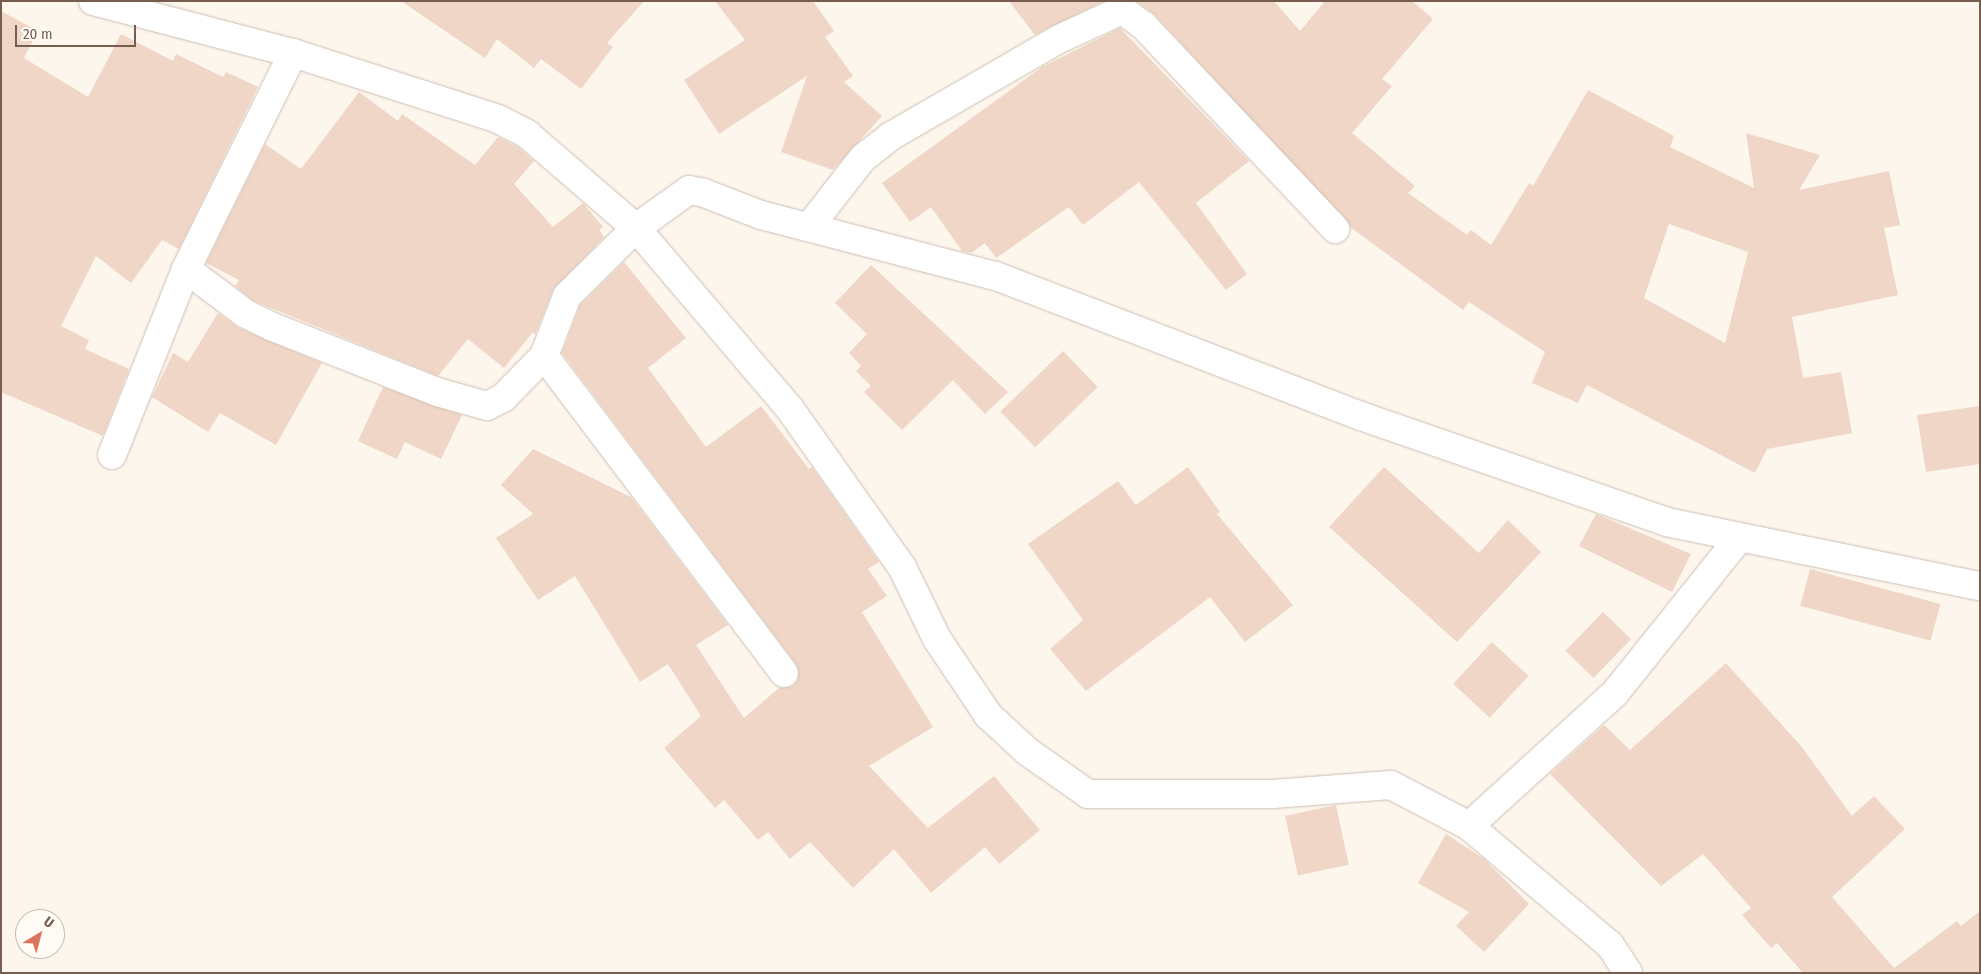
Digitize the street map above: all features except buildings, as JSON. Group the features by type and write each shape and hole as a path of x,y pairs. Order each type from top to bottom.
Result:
{"street":[{"path":"93,1 293,53 498,119 527,134 642,225 790,409 902,566 937,639 988,715 1028,752 1088,794 1274,794 1391,786 1469,826 1610,946 1628,973"},
{"path":"818,214 863,158 933,109 1122,10 1131,12 1335,229"},
{"path":"112,455 186,269 293,53"},
{"path":"186,269 246,314 272,327 437,392 488,406 503,398 544,356 567,296 642,225 678,196 689,190 818,214 996,276 1543,482 1667,522 1980,586"},
{"path":"544,356 784,672"},
{"path":"1469,826 1615,693 1739,538"}]}
